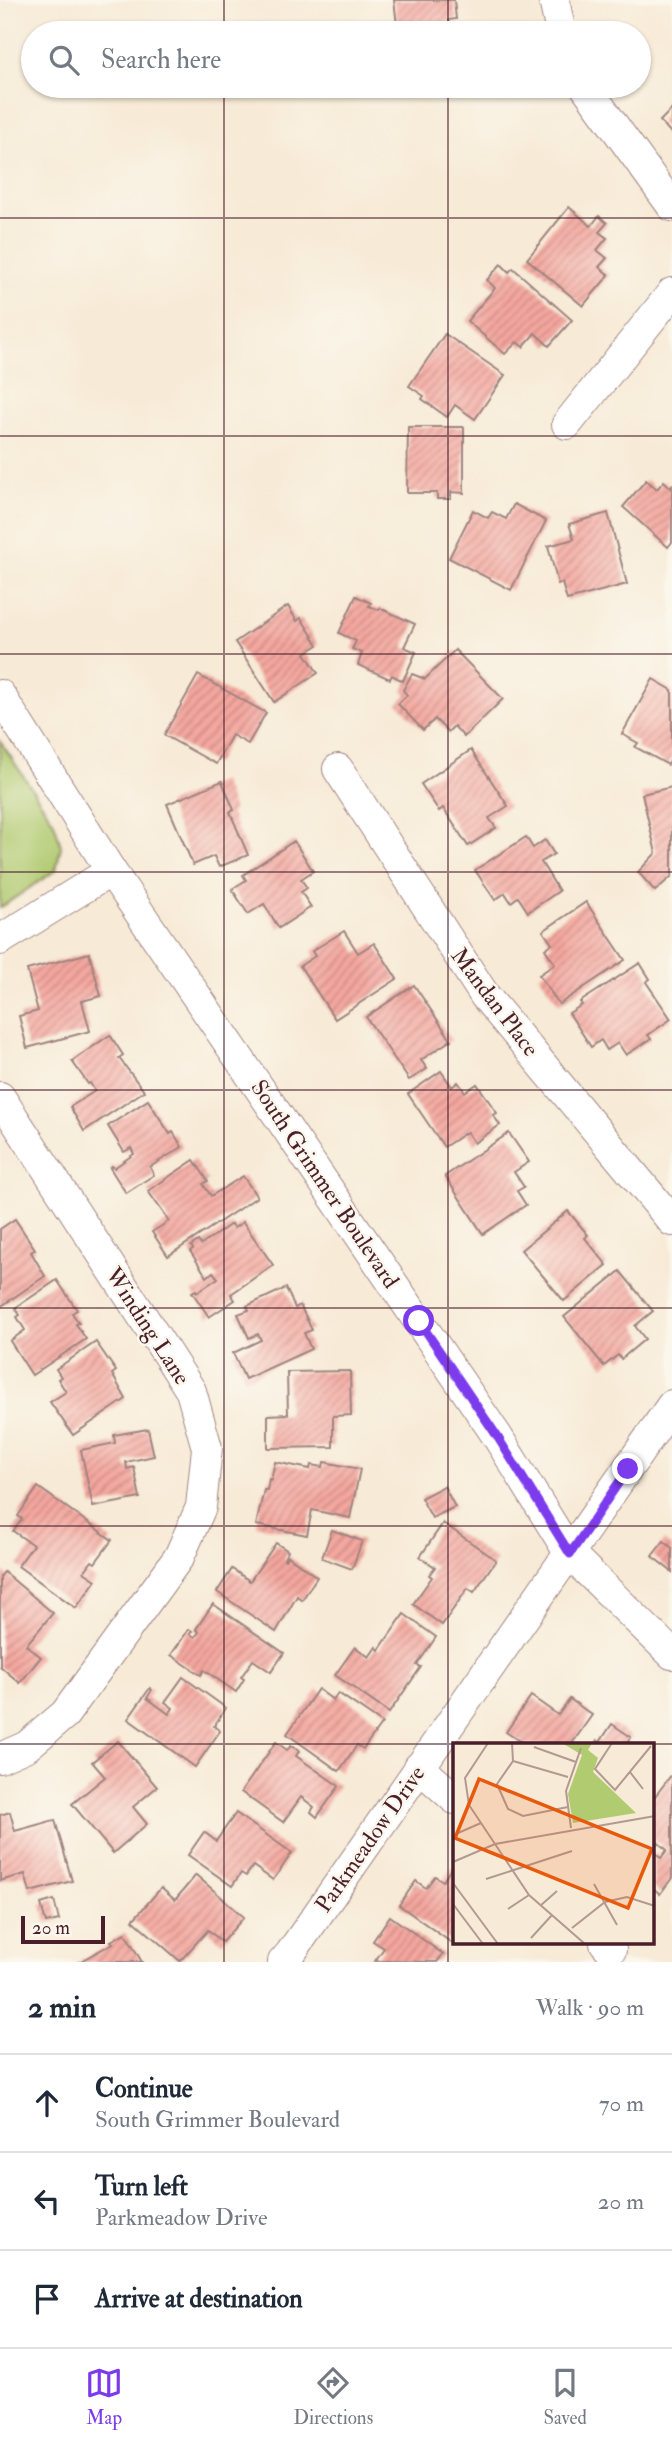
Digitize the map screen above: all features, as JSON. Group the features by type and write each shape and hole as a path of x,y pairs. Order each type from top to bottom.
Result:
{"street":[{"path":"554,0 558,21"},
{"path":"594,98 672,206"},
{"path":"567,424 672,293"},
{"name":"South Grimmer Boulevard","path":"0,695 111,871 443,1355 570,1554 672,1654"},
{"name":"Mandan Place","path":"338,769 485,996 672,1221"},
{"path":"0,940 111,871"},
{"name":"Winding Lane","path":"0,1097 191,1391 207,1448 201,1507 179,1557 65,1714 27,1746 0,1758"},
{"name":"Parkmeadow Drive","path":"290,1959 419,1767 672,1405"},
{"path":"419,1767 453,1797"}],"green space":[{"path":"0,741 54,822 61,846 56,870 0,908"}],"building":[{"path":"394,0 454,0 456,19 397,21"},
{"path":"672,109 672,134 660,121"},
{"path":"569,207 591,226 599,216 607,223 599,232 607,238 597,250 607,258 599,267 609,275 583,306 527,259"},
{"path":"501,264 509,272 513,268 572,320 549,346 535,333 523,347 517,342 505,354 467,321 495,288 487,280"},
{"path":"445,334 505,375 475,419 455,405 447,417 409,386"},
{"path":"408,427 464,427 464,493 451,492 451,499 437,499 437,493 407,493"},
{"path":"646,480 657,489 664,481 670,487 672,485 672,542 668,547 623,507"},
{"path":"514,504 546,521 511,590 449,558 473,510 488,518 492,512 506,519"},
{"path":"608,513 627,584 567,600 562,583 558,584 548,546 574,539 569,524"},
{"path":"356,596 371,603 369,606 379,610 380,608 415,624 404,647 416,652 403,681 392,675 390,679 358,665 362,653 352,649 356,641 339,633"},
{"path":"288,606 297,621 301,618 318,645 305,653 318,673 274,702 235,642"},
{"path":"455,650 503,699 464,737 454,726 448,732 435,719 423,730 398,704 407,695 403,690 412,674 425,679"},
{"path":"198,675 266,713 248,744 232,735 216,764 164,735"},
{"path":"653,679 672,690 672,758 668,765 635,747 638,743 622,734"},
{"path":"471,750 508,806 489,818 496,828 468,846 443,808 439,811 421,784"},
{"path":"222,781 234,810 230,812 248,855 219,867 214,856 193,865 167,804"},
{"path":"672,787 672,876 655,891 638,872 656,853 642,794"},
{"path":"526,837 533,848 545,840 554,854 541,862 559,891 528,912 518,897 511,902 505,893 495,900 475,870"},
{"path":"294,841 313,871 301,879 307,888 301,892 311,907 279,928 264,904 248,914 232,889 246,880 243,875"},
{"path":"586,902 625,960 559,1004 539,975 555,964 545,949 552,944 543,931"},
{"path":"344,931 358,953 374,943 397,979 335,1019 300,966 315,956 312,951"},
{"path":"89,953 101,996 82,1001 90,1031 27,1048 19,1016 38,1011 27,970"},
{"path":"640,963 650,979 646,982 671,1019 648,1035 651,1039 626,1055 618,1043 607,1050 601,1040 591,1047 569,1013 582,1005 580,1002"},
{"path":"414,985 451,1040 421,1060 427,1069 409,1080 366,1017"},
{"path":"110,1035 123,1055 119,1058 144,1091 84,1131 70,1107 95,1091 72,1061"},
{"path":"441,1071 452,1087 458,1082 465,1092 477,1084 497,1113 493,1115 500,1125 474,1143 467,1132 444,1147 408,1094"},
{"path":"148,1100 170,1134 173,1132 182,1147 150,1167 154,1175 126,1193 110,1168 134,1154 131,1148 124,1152 108,1126"},
{"path":"509,1133 529,1162 514,1172 524,1187 517,1191 526,1205 483,1234 445,1176"},
{"path":"194,1160 208,1181 203,1184 211,1196 243,1176 257,1197 168,1256 152,1232 169,1221 148,1191"},
{"path":"568,1211 588,1235 585,1238 607,1265 564,1301 521,1250"},
{"path":"15,1219 35,1249 31,1252 45,1276 0,1307 0,1229"},
{"path":"243,1222 273,1265 231,1294 235,1300 209,1317 192,1292 197,1292 218,1278 213,1272 207,1277 190,1251 193,1249 191,1246 198,1241 201,1245 231,1224 234,1228"},
{"path":"620,1271 653,1311 635,1326 645,1339 621,1359 618,1355 604,1366 564,1317"},
{"path":"57,1280 77,1310 72,1313 86,1339 32,1375 10,1341 25,1330 15,1308"},
{"path":"286,1288 295,1308 300,1305 312,1330 304,1333 311,1349 245,1379 233,1353 261,1340 258,1334 249,1338 238,1314 249,1310 247,1306"},
{"path":"96,1342 116,1371 112,1374 126,1399 73,1435 50,1402 66,1392 58,1379 61,1377 56,1369"},
{"path":"350,1371 351,1415 333,1416 333,1447 268,1448 268,1415 288,1414 287,1372"},
{"path":"148,1429 154,1456 126,1462 127,1469 134,1467 140,1498 93,1507 81,1450 115,1443 114,1435"},
{"path":"275,1462 310,1469 311,1465 323,1467 324,1462 360,1469 350,1518 312,1510 307,1535 256,1525 264,1490 267,1490 269,1479 271,1480"},
{"path":"444,1486 455,1507 432,1518 421,1498"},
{"path":"38,1487 112,1540 95,1563 92,1561 84,1572 96,1580 76,1608 18,1566 33,1545 13,1531 22,1519 18,1516"},
{"path":"443,1523 496,1560 474,1592 468,1588 442,1625 413,1604 432,1577 429,1575 435,1567 420,1557"},
{"path":"332,1530 362,1541 352,1569 322,1558"},
{"path":"664,1541 672,1548 672,1572 652,1556"},
{"path":"276,1543 288,1551 285,1560 288,1556 317,1577 302,1600 297,1596 276,1632 217,1592 232,1569 250,1581"},
{"path":"4,1572 53,1613 26,1645 41,1657 20,1683 0,1666 0,1577"},
{"path":"213,1604 284,1653 271,1672 253,1660 241,1677 244,1679 236,1692 204,1670 201,1675 171,1655 189,1629 192,1631 190,1634 195,1637 199,1632 196,1629"},
{"path":"404,1614 436,1637 417,1665 421,1667 389,1713 335,1675 355,1647 369,1657 376,1647 379,1650"},
{"path":"183,1677 226,1708 214,1726 220,1731 195,1767 128,1719 150,1688 152,1690 147,1698 169,1714 173,1708 165,1702"},
{"path":"318,1689 333,1700 338,1693 382,1723 363,1749 357,1745 339,1771 287,1734"},
{"path":"531,1696 558,1715 570,1699 592,1715 572,1743 522,1743 506,1732"},
{"path":"612,1724 631,1737 627,1743 595,1743 597,1740 600,1742"},
{"path":"118,1741 157,1787 133,1807 147,1824 113,1853 72,1804 105,1777 92,1762"},
{"path":"276,1742 287,1750 291,1746 299,1751 296,1756 339,1786 317,1817 311,1812 314,1807 301,1797 283,1822 241,1792"},
{"path":"672,1774 672,1878 660,1894 654,1889 654,1856 656,1853 661,1858 667,1850 656,1841 654,1844 654,1798"},
{"path":"10,1812 15,1831 55,1820 72,1881 30,1892 25,1874 0,1881 0,1815"},
{"path":"236,1813 292,1853 273,1880 253,1866 246,1876 241,1873 232,1886 188,1855 204,1832 216,1841"},
{"path":"453,1868 452,1943 399,1905 416,1881 426,1888 435,1876 443,1881"},
{"path":"196,1875 244,1917 222,1942 208,1930 180,1961 133,1920 161,1888 175,1900"},
{"path":"54,1900 59,1920 46,1923 41,1904"},
{"path":"390,1916 443,1954 437,1962 375,1961 384,1948 373,1941"},
{"path":"125,1933 142,1962 79,1962 113,1943 111,1941"}],"route":[{"path":"419,1321 497,1436 570,1554 628,1469"}]}
